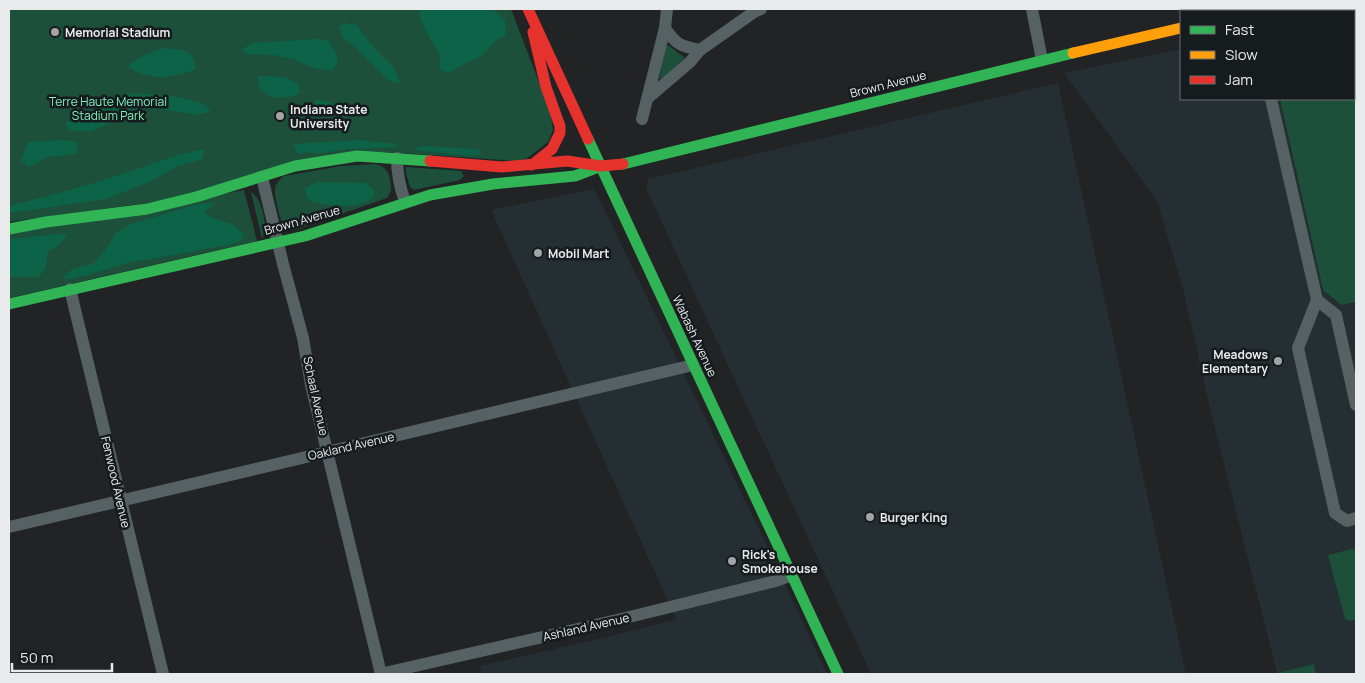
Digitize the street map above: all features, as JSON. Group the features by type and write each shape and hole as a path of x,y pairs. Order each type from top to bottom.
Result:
{"street":[{"path":"528,9 546,87 560,126 560,133 552,149 544,157 531,165"},
{"name":"Wabash Avenue","path":"528,9 838,674"},
{"path":"642,119 665,28 667,9"},
{"path":"648,98 690,62 700,50 761,9"},
{"path":"1032,9 1042,60"},
{"path":"665,28 673,40 684,46 700,50"},
{"name":"Brown Avenue","path":"9,229 46,222 147,209 196,197 295,166 357,156 502,167 567,161 601,166 624,164 1042,60 1180,28"},
{"path":"1271,100 1317,300 1298,348 1335,513 1347,520 1356,518"},
{"path":"397,158 400,188 405,202"},
{"path":"474,165 475,187"},
{"name":"Brown Avenue","path":"9,304 306,236 430,195 475,187 575,176 601,166"},
{"name":"Schaal Avenue","path":"262,177 306,347 311,385 380,674"},
{"name":"Fenwood Avenue","path":"70,290 162,674"},
{"path":"1317,300 1336,315 1356,406"},
{"name":"Oakland Avenue","path":"9,527 342,450 693,365"},
{"name":"Ashland Avenue","path":"380,674 617,620 776,581 792,575"}],"shaded area":[{"name":"Meadows Elementary","path":"1180,49 1180,100 1280,100 1323,290 1340,305 1356,302 1356,674 1316,674 1313,664 1277,673 1212,417 1183,289 1157,201 1064,73"},
{"path":"1058,83 1186,674 871,674 646,188 648,179"},
{"path":"593,189 771,554 827,674 482,674 480,666 676,619 491,210"}],"green space":[{"name":"Terre Haute Memorial Stadium Park","path":"9,9 511,9 550,111 553,130 548,142 526,159 516,161 384,152 154,202 9,222"},
{"path":"419,9 490,9 498,13 505,20 506,34 494,42 482,56 449,73 440,69 440,55 428,35 420,17"},
{"path":"1356,9 1356,302 1341,305 1323,290 1280,100 1355,100 1355,10 1351,10"},
{"path":"345,23 356,25 375,49 395,69 400,83 389,81 355,47 343,38 339,27"},
{"path":"316,39 329,41 336,53 338,62 332,71 313,68 292,59 274,55 248,54 242,49 253,43"},
{"path":"668,45 685,58 664,77 659,79 666,47"},
{"path":"164,48 186,51 195,62 196,69 178,75 161,77 136,71 128,66 142,56"},
{"path":"258,76 284,77 298,83 300,92 295,96 272,98 259,88"},
{"path":"137,93 177,97 202,103 211,111 198,115 141,108 128,111 117,120 91,131 70,131 65,123 107,107 122,96"},
{"path":"316,100 329,101 338,108 328,113 310,109"},
{"path":"66,140 78,143 77,154 48,157 29,167 21,161 28,142"},
{"path":"359,140 395,144 399,147 347,149 316,154 308,152 299,154 292,145 309,143"},
{"path":"422,146 481,151 479,155 469,156 417,150 414,148"},
{"path":"205,149 202,159 178,166 149,182 106,199 9,213 9,206 87,185 170,158"},
{"path":"376,164 386,170 390,178 391,191 387,198 295,230 289,229 282,222 275,192 277,183 284,176 341,166"},
{"path":"406,167 461,171 464,176 460,180 414,190 410,187"},
{"path":"317,182 365,183 375,193 369,200 358,205 322,204 310,200 305,189"},
{"path":"244,190 257,241 9,298 9,234"},
{"path":"251,192 258,200 263,214 265,228 262,239"},
{"path":"214,203 204,213 215,219 232,224 244,234 240,241 130,262 88,275 62,279 71,270 94,263 116,233 128,225 198,204"},
{"path":"68,233 59,245 48,251 45,269 39,277 9,277 9,239"},
{"path":"1356,548 1356,620 1349,621 1345,619 1328,555"},
{"path":"1314,664 1316,674 1277,673"}],"traffic: fast":[{"path":"1256,10 1261,9"},
{"path":"623,164 1073,53"},
{"path":"588,139 838,674"},
{"path":"9,229 46,222 147,209 196,197 295,166 357,156 430,161"},
{"path":"9,304 305,236 430,195 493,184 575,176 601,166"}],"traffic: slow":[{"path":"1073,53 1180,28"}],"traffic: jam":[{"path":"528,9 588,139"},
{"path":"532,165 552,149 560,133 560,126 546,87 533,32"},
{"path":"430,161 502,167 567,161 601,166 623,164"}],"place":[{"name":"Memorial Stadium","path":"55,32"},
{"name":"Indiana State University","path":"280,116"},
{"name":"Mobil Mart","path":"538,253"},
{"name":"Meadows Elementary","path":"1278,361"},
{"name":"Burger King","path":"870,517"},
{"name":"Rick's Smokehouse","path":"732,561"}]}
